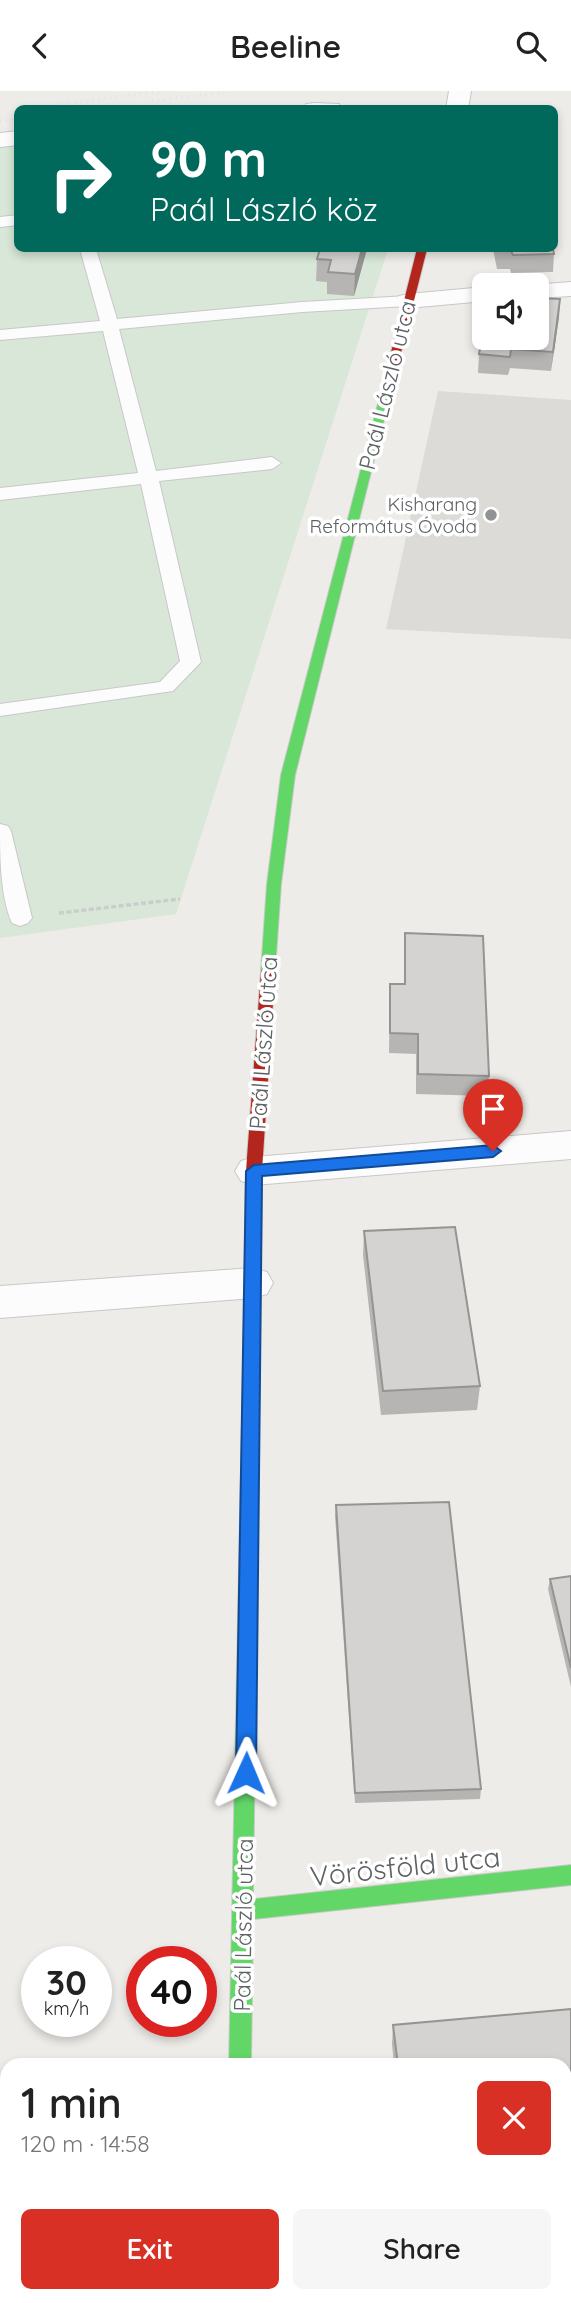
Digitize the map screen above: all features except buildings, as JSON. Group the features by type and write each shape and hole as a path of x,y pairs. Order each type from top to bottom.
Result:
{"street":[{"name":"Paál László utca","path":"240,2058 254,1171 274,884 288,775 421,252"},
{"path":"549,290 571,289"},
{"path":"408,301 472,295"},
{"path":"254,1171 571,1145"},
{"path":"0,1302 253,1283"},
{"name":"Vörösföld utca","path":"244,1910 571,1875"}],"lane":[{"path":"0,710 166,687 191,662 149,476 89,252"},
{"path":"0,335 110,323 408,301"},
{"path":"0,494 272,463"},
{"path":"0,831 20,918"}],"path":[{"path":"20,918 180,899"}],"shaded area":[{"name":"Kisharang Református Óvoda","path":"438,391 571,400 571,639 386,629"}],"green space":[{"path":"14,141 14,252 387,252 176,914 0,938 0,142"}],"railway":[{"path":"57,105 163,91"},
{"path":"152,101 232,91"},
{"path":"0,121 14,119"}],"traffic: fast":[{"path":"268,971 274,884 288,775 385,396"},
{"path":"240,2058 252,1323"},
{"path":"244,1910 571,1875"}],"traffic: jam":[{"path":"385,396 421,252"},
{"path":"252,1323 254,1171 268,971"}],"place":[{"name":"Kisharang Református Óvoda","path":"491,515"}],"route":[{"path":"246,1773 254,1171 493,1151"}]}
